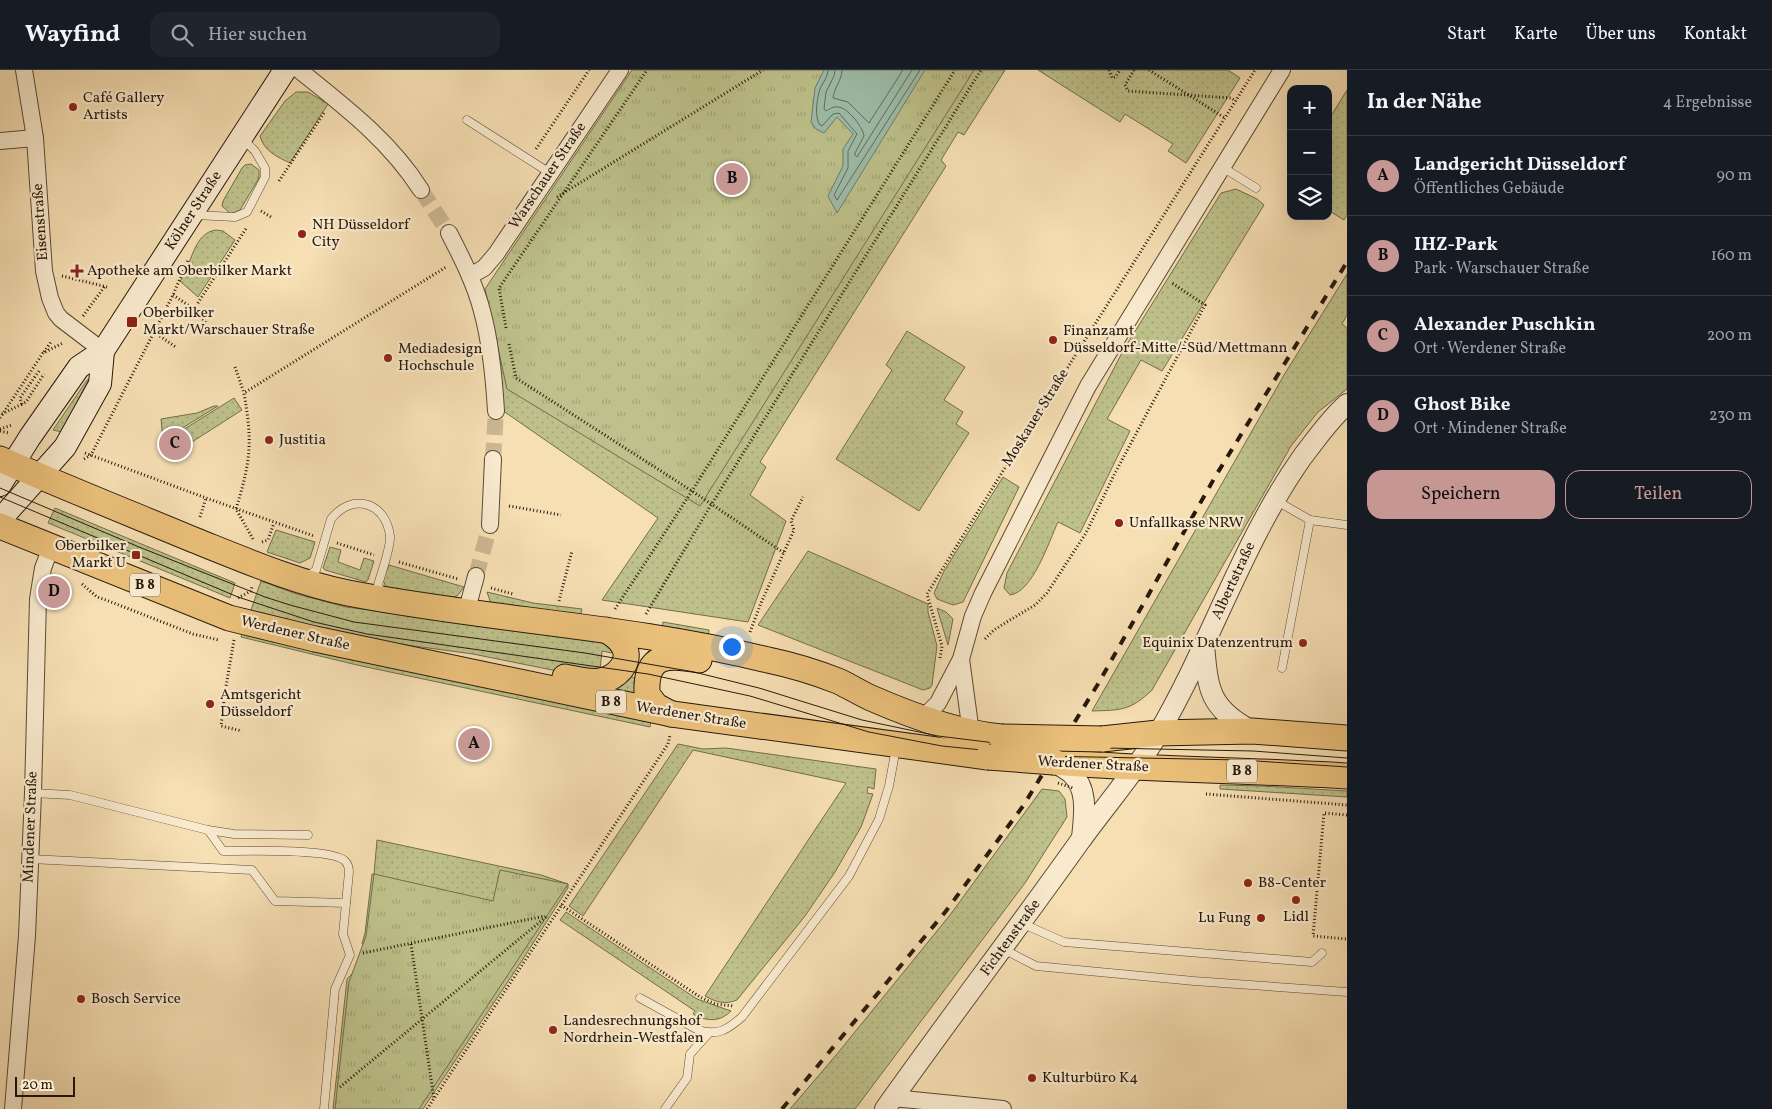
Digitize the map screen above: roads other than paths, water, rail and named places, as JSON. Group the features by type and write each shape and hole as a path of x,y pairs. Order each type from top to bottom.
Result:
{"main road":[{"name":"Kölner Straße","path":"0,520 15,471 79,367 103,351 286,70"},
{"name":"Kölner Straße","path":"15,471 65,447 100,384 103,351"},
{"name":"Werdener Straße","path":"15,471 80,494 250,562 302,580 346,592 466,613 609,616 701,645 769,660 841,682 869,698 971,733 994,747 1054,762 1099,766 1347,776"},
{"name":"Werdener Straße","path":"0,526 240,621 315,639 672,714 896,745 994,747 1158,734 1252,731 1347,738"},
{"path":"443,666 472,658 578,680 597,682 610,680 621,670 626,660 626,651 617,638 609,616"},
{"path":"672,714 651,701 646,687 648,674 654,665 666,657 677,656 783,678 838,695 869,698"}],"street":[{"name":"Eisenstraße","path":"24,70 35,138 44,271 50,298 56,313 74,330 103,351"},
{"path":"299,70 367,126 398,158 421,190"},
{"name":"Warschauer Straße","path":"470,276 484,268 496,254 620,70"},
{"name":"Moskauer Straße","path":"923,718 938,703 961,659 973,616 983,593 1088,386 1282,70"},
{"path":"0,141 35,138"},
{"path":"449,233 470,276 482,311 493,369 496,411"},
{"name":"Albertstraße","path":"1137,767 1158,734 1258,529 1291,473 1316,439 1347,404"},
{"path":"490,525 493,459"},
{"name":"Mindener Straße","path":"12,1109 27,936 38,599 43,568 51,547"},
{"path":"466,613 475,580"},
{"path":"1204,643 1208,679 1214,699 1222,712 1233,721 1252,731"},
{"name":"Moskauer Straße","path":"961,659 971,733"},
{"path":"1054,762 1071,772 1078,781 1084,803 1082,838"},
{"name":"Fichtenstraße","path":"889,1104 1082,838 1137,767"},
{"path":"889,1104 1003,1109"}],"lane":[{"path":"467,120 550,173"},
{"path":"191,215 235,217 247,212 265,177 265,168 255,151 241,138"},
{"path":"1222,167 1256,188"},
{"path":"1275,500 1310,520 1347,525"},
{"path":"302,580 316,570 331,519 336,513 350,504 366,504 374,507 379,512 390,537 378,585 386,599"},
{"path":"1282,668 1310,520"},
{"path":"640,998 698,1030 709,1033 716,1033 742,1017 849,876 879,819 889,786 896,745"},
{"path":"33,793 70,795 208,830 234,834 308,835"},
{"path":"208,830 223,851 314,853 340,858 347,863 350,872 343,934 350,955 336,989 324,1109"},
{"path":"30,860 252,870 275,900 346,903"},
{"path":"1022,923 1064,942 1312,962 1322,953"},
{"path":"1002,949 1036,966 1194,981 1347,992"},
{"path":"666,1109 687,1078 690,1054 709,1033"}],"water":[{"path":"824,70 925,70 837,213 828,196 843,166 843,149 853,134 837,117 824,133 816,129 811,122 815,88"}],"tunnel":[{"path":"421,190 449,233"},
{"path":"493,459 496,411"},
{"path":"476,576 490,525"}],"tram line":[{"path":"0,488 139,547 265,597 354,622 585,653 694,672 759,688 862,720 938,736 1057,747 1253,751 1347,758"},
{"path":"0,497 238,597 314,622 367,634 648,674 750,696 869,732 942,746 1042,756 1241,760 1347,767"}],"railway":[{"path":"782,1109 946,911 1023,806 1098,684 1215,477 1347,262"}],"place":[{"name":"Café Gallery Artists","path":"73,107"},
{"name":"IHZ-Park","path":"732,179"},
{"name":"NH Düsseldorf City","path":"302,234"},
{"name":"Apotheke am Oberbilker Markt","path":"77,271"},
{"name":"Oberbilker Markt/Warschauer Straße","path":"132,322"},
{"name":"Finanzamt Düsseldorf-Mitte/-Süd/Mettmann","path":"1053,340"},
{"name":"Mediadesign Hochschule","path":"388,358"},
{"name":"Justitia","path":"269,440"},
{"name":"Alexander Puschkin","path":"175,444"},
{"name":"Unfallkasse NRW","path":"1119,523"},
{"name":"Oberbilker Markt U","path":"136,555"},
{"name":"Ghost Bike","path":"54,592"},
{"name":"Equinix Datenzentrum","path":"1303,643"},
{"name":"Amtsgericht Düsseldorf","path":"210,704"},
{"name":"Landgericht Düsseldorf","path":"474,744"},
{"name":"B8-Center","path":"1248,883"},
{"name":"Lidl","path":"1296,900"},
{"name":"Lu Fung","path":"1261,918"},
{"name":"Bosch Service","path":"81,999"},
{"name":"Landesrechnungshof Nordrhein-Westfalen","path":"553,1030"},
{"name":"Kulturbüro K4","path":"1032,1078"}]}
